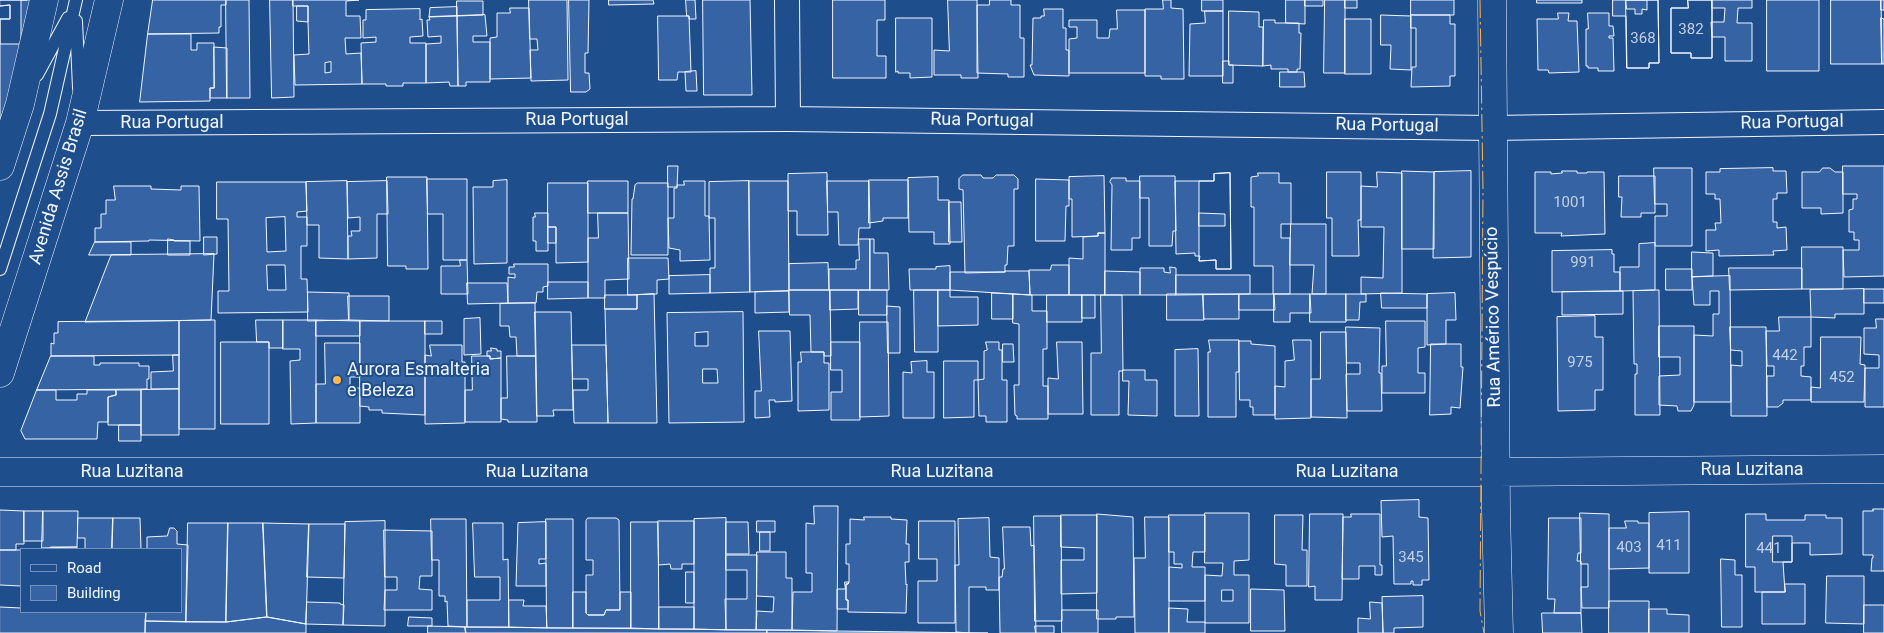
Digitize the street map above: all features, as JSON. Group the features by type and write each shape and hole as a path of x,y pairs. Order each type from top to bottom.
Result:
{"street":[{"path":"0,166 20,104 44,0"},
{"name":"Avenida Assis Brasil","path":"0,373 80,123 109,0"},
{"path":"787,0 788,119"},
{"name":"Rua Américo Vespúcio","path":"1492,0 1496,510 1499,633"},
{"name":"Rua Portugal","path":"80,123 788,119 1492,128 1884,122"},
{"name":"Rua Luzitana","path":"0,472 1496,472 1884,469"}],"lane":[{"path":"20,104 76,2"},
{"path":"76,2 80,123"},
{"path":"0,269 50,114 76,2"}],"building":[{"path":"0,0 38,0 0,128 0,19 10,19 10,5 0,6"},
{"path":"0,0 21,0 21,44 0,44 0,19 10,19 10,5 0,6"},
{"path":"153,0 226,0 226,5 221,5 221,27 219,27 219,33 148,34"},
{"path":"226,0 249,0 250,98 227,98"},
{"path":"270,0 293,0 294,97 272,98"},
{"path":"293,0 359,0 346,1 346,16 360,16 361,38 345,38 346,54 361,53 362,84 295,85 294,55 309,54 308,6 293,6","holes":["331,62 331,72 325,73 325,63"]},
{"path":"529,0 567,0 568,80 531,81 530,50 538,50 537,39 530,39"},
{"path":"569,0 589,0 588,53 585,53 585,73 589,73 590,89 586,92 571,92"},
{"path":"609,0 653,0 654,4 609,5"},
{"path":"686,0 695,0 696,19 689,19 689,16 687,16"},
{"path":"703,0 750,0 752,95 704,95"},
{"path":"833,0 885,0 885,20 877,20 877,56 886,56 886,78 833,78"},
{"path":"948,0 977,0 978,78 961,78 961,75 934,75 934,50 949,51"},
{"path":"990,0 1011,0 1011,5 1020,5 1020,38 1024,38 1024,77 1008,77 1008,74 977,73 977,5 989,5"},
{"path":"1163,0 1171,0 1171,8 1183,9 1184,79 1161,79 1161,76 1145,76 1145,9 1163,9"},
{"path":"1202,0 1223,0 1223,11 1202,11"},
{"path":"1286,0 1305,0 1305,24 1286,23"},
{"path":"1305,0 1323,0 1323,6 1305,6"},
{"path":"1325,0 1345,0 1345,73 1324,73"},
{"path":"1345,0 1357,0 1357,8 1345,8"},
{"path":"1411,0 1454,0 1454,15 1411,15"},
{"path":"1537,0 1582,0 1582,3 1537,3"},
{"path":"1613,0 1658,0 1659,63 1649,63 1649,68 1627,68 1626,16 1613,16"},
{"path":"1626,0 1658,0 1659,63 1649,63 1649,68 1627,68"},
{"path":"1626,0 1647,0 1647,10 1642,9 1642,14 1635,14 1635,9 1627,9"},
{"path":"1688,0 1712,0 1712,58 1691,58 1691,53 1671,53 1671,8 1688,8"},
{"path":"1688,0 1712,0 1712,58 1691,58 1691,53 1671,53 1671,8 1688,8"},
{"path":"1712,0 1752,0 1752,8 1738,8 1737,23 1752,23 1752,61 1725,61 1725,37 1712,37 1711,22 1724,22 1725,8 1712,8"},
{"path":"1767,0 1819,0 1819,71 1767,71"},
{"path":"1831,0 1881,0 1882,64 1831,64"},
{"path":"1881,0 1884,0 1884,10 1881,10"},
{"path":"457,1 483,1 483,15 457,16"},
{"path":"297,6 308,6 308,22 297,21"},
{"path":"457,7 457,16 429,17 430,8"},
{"path":"510,8 529,8 531,78 490,79 490,38 497,37 497,13 510,13"},
{"path":"420,9 423,36 410,37 410,43 426,43 426,83 403,83 403,86 362,84 361,43 376,42 376,37 363,38 363,20 366,20 366,10"},
{"path":"1044,9 1063,9 1063,28 1066,28 1066,50 1069,50 1069,76 1034,75 1030,65 1032,65 1033,18 1044,16"},
{"path":"1117,10 1145,10 1145,73 1069,73 1069,39 1077,38 1077,27 1069,27 1069,20 1097,20 1097,38 1109,38 1110,29 1117,29"},
{"path":"1205,11 1223,11 1223,76 1189,76 1190,24 1205,23"},
{"path":"1229,11 1259,12 1259,27 1263,27 1263,66 1229,65"},
{"path":"1558,13 1569,13 1568,21 1577,21 1579,72 1549,73 1548,70 1538,70 1537,19 1558,19"},
{"path":"1588,13 1609,13 1609,26 1613,26 1614,36 1609,36 1609,38 1613,38 1614,71 1598,71 1598,68 1588,68 1586,66"},
{"path":"485,15 487,36 473,36 473,42 490,42 490,82 466,82 466,86 458,86 457,16"},
{"path":"1381,15 1411,16 1411,70 1390,69 1391,45 1381,45"},
{"path":"1411,15 1450,15 1450,24 1455,24 1455,76 1450,76 1450,86 1411,87 1412,67 1416,67 1416,28 1411,28"},
{"path":"457,16 458,86 450,86 449,82 426,83 426,44 441,43 441,36 428,37 427,20 430,20 429,17"},
{"path":"658,16 689,16 691,72 678,72 677,80 659,80"},
{"path":"896,18 932,18 932,77 910,78 910,73 896,72"},
{"path":"1881,18 1884,19 1884,64 1882,64"},
{"path":"1345,19 1371,19 1371,74 1345,74"},
{"path":"1264,20 1275,20 1275,23 1299,23 1299,33 1301,33 1300,69 1297,69 1297,72 1288,72 1288,69 1271,69 1271,65 1263,66"},
{"path":"148,34 191,34 191,50 197,50 197,43 214,43 214,88 210,88 210,101 140,102"},
{"path":"214,47 227,48 227,98 210,98 210,88 214,88"},
{"path":"1223,61 1229,61 1229,65 1233,65 1233,83 1223,83"},
{"path":"696,71 697,91 686,91 685,72"},
{"path":"1280,72 1304,72 1305,87 1280,87"},
{"path":"668,166 678,166 677,187 668,187"},
{"path":"1843,166 1884,166 1884,276 1844,277 1843,250 1859,250 1859,240 1854,240 1854,232 1849,232 1849,210 1853,209 1853,199 1857,199 1857,194 1843,194"},
{"path":"1654,168 1692,168 1692,246 1655,246 1655,216 1667,216 1667,204 1655,204"},
{"path":"1773,168 1773,171 1786,171 1787,193 1777,193 1777,199 1773,199 1773,222 1777,222 1777,228 1786,227 1787,250 1773,251 1774,255 1719,256 1719,250 1706,251 1706,230 1716,230 1715,223 1721,223 1720,199 1715,199 1715,194 1706,194 1706,172 1720,172 1720,169"},
{"path":"1823,168 1830,168 1835,172 1843,172 1843,213 1821,214 1821,208 1802,208 1802,172 1819,172"},
{"path":"1402,171 1434,172 1434,249 1402,249"},
{"path":"1471,171 1471,257 1433,258 1434,172"},
{"path":"1562,171 1577,171 1577,173 1604,172 1605,234 1561,236 1562,233 1535,233 1535,172 1551,172 1551,174 1562,173"},
{"path":"1327,172 1361,172 1361,220 1358,220 1359,256 1332,256 1332,218 1327,218"},
{"path":"1377,172 1402,173 1402,293 1361,294 1361,277 1383,278 1384,227 1361,227 1361,186 1377,187"},
{"path":"827,173 828,235 797,235 797,211 788,211 788,174"},
{"path":"1230,173 1231,269 1216,269 1216,260 1199,261 1199,181 1214,181 1214,174"},
{"path":"1230,173 1231,269 1216,269 1216,260 1199,261 1200,256 1195,256 1195,253 1176,254 1175,181 1214,181 1214,174"},
{"path":"1258,173 1279,173 1279,183 1291,183 1291,224 1281,224 1281,238 1290,238 1290,294 1273,294 1273,266 1254,266 1254,207 1251,207 1251,177 1258,176"},
{"path":"963,175 981,175 983,178 993,178 996,175 1014,175 1018,179 1018,189 1014,189 1014,246 1008,246 1005,272 965,273 963,190 959,189 959,179"},
{"path":"1104,176 1105,233 1098,233 1098,236 1072,237 1072,199 1069,199 1069,177"},
{"path":"1140,176 1175,176 1176,231 1173,231 1172,246 1149,246 1149,198 1140,198"},
{"path":"1619,176 1655,176 1655,213 1641,213 1641,217 1621,217 1622,197 1619,197"},
{"path":"387,177 427,177 428,269 406,269 406,266 388,266"},
{"path":"938,177 938,200 949,200 950,244 934,244 934,232 909,232 908,178"},
{"path":"1112,178 1140,181 1140,238 1132,238 1132,250 1111,250 1112,185 1110,182"},
{"path":"427,179 467,179 467,260 443,260 443,214 428,214"},
{"path":"1036,179 1069,180 1069,206 1066,206 1065,241 1036,241"},
{"path":"507,180 507,263 474,264 473,187 493,187 493,181"},
{"path":"869,180 908,180 908,218 883,218 883,221 869,223"},
{"path":"347,181 348,259 319,258 319,225 307,225 306,182"},
{"path":"387,181 388,214 377,214 377,258 348,259 348,236 352,236 351,231 360,231 360,217 348,218 347,182"},
{"path":"588,181 628,181 628,213 588,213"},
{"path":"684,181 705,181 705,216 709,216 710,260 680,261 680,250 669,248 668,218 674,218 674,188 677,188 677,185 684,185"},
{"path":"749,181 750,292 710,293 710,268 715,268 715,218 709,218 709,182"},
{"path":"749,181 788,181 789,291 750,292"},
{"path":"827,181 869,181 870,228 859,228 858,245 839,245 838,212 828,212"},
{"path":"217,182 306,182 307,211 297,212 297,217 307,217 307,246 301,246 301,279 307,279 308,312 218,313 218,291 229,291 228,219 217,219","holes":["285,217 286,251 267,252 266,218","267,265 285,265 286,290 268,290"]},
{"path":"548,183 588,183 588,262 556,263 556,227 548,227"},
{"path":"638,183 668,183 668,255 631,255 632,199 635,185"},
{"path":"114,186 151,186 151,189 181,190 181,186 199,186 200,241 95,242 95,228 101,228 101,214 106,214 106,200 115,200"},
{"path":"949,202 961,202 962,242 949,242"},
{"path":"535,213 548,213 548,251 536,251 536,241 533,241 533,217 535,217"},
{"path":"598,213 628,213 629,279 605,280 605,298 588,298 588,238 598,238"},
{"path":"1199,213 1225,214 1225,226 1199,226"},
{"path":"1291,224 1326,224 1326,294 1312,294 1314,265 1290,265"},
{"path":"548,227 556,227 556,243 548,243"},
{"path":"1098,233 1105,233 1105,295 1069,295 1069,258 1083,259 1083,237 1098,236"},
{"path":"204,237 217,237 217,254 204,255"},
{"path":"168,239 190,241 190,255 168,255"},
{"path":"859,239 870,239 870,290 829,290 829,269 856,269 856,260 859,260"},
{"path":"870,239 874,239 874,253 888,253 889,290 870,290"},
{"path":"95,242 131,242 131,255 89,255"},
{"path":"1655,243 1655,290 1620,291 1620,267 1639,267 1639,244"},
{"path":"1802,247 1843,247 1843,289 1802,289"},
{"path":"1612,250 1612,254 1614,254 1614,272 1620,272 1620,291 1552,292 1552,251"},
{"path":"1692,252 1713,253 1713,276 1692,277"},
{"path":"214,254 211,320 85,322 111,255"},
{"path":"628,258 668,258 669,279 657,280 657,294 628,295"},
{"path":"460,260 467,260 468,294 441,294 441,266 460,266"},
{"path":"828,263 829,290 789,290 789,264"},
{"path":"514,264 548,264 548,286 543,287 543,292 537,292 536,303 508,303 508,277 515,278 515,274 509,274 509,267 514,267"},
{"path":"1052,265 1069,265 1069,295 1030,295 1029,270 1050,270"},
{"path":"950,266 950,290 910,290 909,269 936,269 936,267"},
{"path":"1170,267 1176,268 1176,295 1140,295 1140,268 1164,268 1164,272 1170,273"},
{"path":"1729,268 1802,268 1802,289 1730,290"},
{"path":"1666,269 1692,269 1692,290 1666,290"},
{"path":"1029,271 1030,295 950,290 950,272"},
{"path":"1105,271 1140,272 1140,295 1105,295"},
{"path":"710,275 710,293 669,294 669,276"},
{"path":"1176,275 1250,275 1250,294 1176,295"},
{"path":"1730,276 1731,402 1694,402 1694,335 1713,336 1713,314 1719,314 1719,291 1710,291 1710,305 1694,305 1692,277"},
{"path":"548,282 588,282 588,298 548,299"},
{"path":"467,283 507,283 508,303 468,304"},
{"path":"1864,289 1884,289 1884,303 1864,303"},
{"path":"1864,289 1864,314 1835,314 1835,318 1811,317 1810,290"},
{"path":"789,290 830,290 831,356 824,356 824,352 811,352 810,315 790,315"},
{"path":"830,290 858,290 858,309 830,310"},
{"path":"859,290 887,290 887,315 859,315"},
{"path":"914,290 938,290 938,352 915,352"},
{"path":"938,290 950,290 950,297 978,297 978,325 938,326"},
{"path":"1659,290 1660,415 1635,415 1635,374 1637,374 1637,364 1634,364 1633,291"},
{"path":"789,291 789,312 755,313 755,292"},
{"path":"1623,291 1623,314 1562,315 1562,292"},
{"path":"308,292 349,293 349,320 308,321"},
{"path":"992,293 1013,294 1013,319 992,319"},
{"path":"1381,293 1427,294 1427,308 1382,308"},
{"path":"1455,293 1456,320 1446,320 1446,344 1427,345 1427,294"},
{"path":"654,294 657,423 608,423 605,309 637,309 637,295"},
{"path":"1013,294 1032,295 1032,311 1047,311 1047,349 1043,349 1043,386 1048,386 1048,419 1017,419 1015,415 1014,385 1019,385 1019,324 1013,323"},
{"path":"1167,294 1203,294 1204,320 1167,320"},
{"path":"1203,294 1239,294 1239,319 1204,319"},
{"path":"1239,294 1274,294 1275,310 1239,310"},
{"path":"1274,294 1310,294 1311,313 1290,313 1290,322 1274,322"},
{"path":"1310,294 1346,294 1346,322 1310,322"},
{"path":"1346,294 1366,294 1366,302 1360,302 1359,320 1346,320"},
{"path":"605,295 637,295 637,309 605,309"},
{"path":"1047,295 1082,295 1082,322 1047,322"},
{"path":"1082,295 1095,295 1095,318 1082,318"},
{"path":"1101,295 1122,295 1123,371 1119,371 1119,415 1091,415 1091,353 1101,353"},
{"path":"348,296 389,296 389,321 349,320"},
{"path":"535,303 536,356 517,356 516,337 510,337 509,326 500,326 500,304"},
{"path":"887,306 900,307 900,353 888,353"},
{"path":"535,312 571,312 573,410 553,410 554,416 537,416"},
{"path":"743,312 744,422 669,423 667,313","holes":["708,332 708,346 695,346 695,333","703,369 717,369 718,383 703,383"]},
{"path":"1595,316 1595,337 1603,337 1603,390 1595,390 1595,410 1558,411 1557,317"},
{"path":"1779,317 1811,317 1811,347 1804,347 1804,366 1801,366 1801,376 1811,377 1811,400 1783,400 1783,403 1778,407 1767,407 1767,376 1774,376 1774,366 1767,366 1766,331 1779,331"},
{"path":"480,318 481,354 464,355 464,319"},
{"path":"1876,319 1884,319 1884,407 1865,407 1865,368 1879,368 1879,355 1864,354 1864,328 1876,328"},
{"path":"215,320 215,429 179,429 179,321"},
{"path":"256,320 283,320 283,348 269,348 269,342 257,342"},
{"path":"283,320 316,320 316,423 291,424 290,361 300,360 300,349 283,349"},
{"path":"316,320 360,321 360,336 316,336"},
{"path":"179,321 179,355 51,356 51,343 54,344 54,333 58,333 58,322"},
{"path":"360,321 425,321 425,415 382,413 382,410 369,410 369,407 360,406"},
{"path":"425,321 442,321 442,334 425,334"},
{"path":"1386,321 1425,321 1425,347 1418,348 1418,373 1425,373 1425,393 1382,393 1382,366 1386,366"},
{"path":"860,322 888,322 889,416 860,417"},
{"path":"1659,326 1694,326 1694,405 1691,411 1678,411 1677,406 1659,405 1659,376 1680,375 1680,357 1659,357"},
{"path":"1346,327 1380,328 1379,373 1381,373 1382,411 1347,411 1346,374 1360,374 1360,363 1347,363"},
{"path":"1730,327 1766,327 1767,416 1731,416 1731,365 1742,366 1742,351 1731,350"},
{"path":"759,331 790,331 792,401 775,402 775,400 769,400 770,417 755,418 755,391 761,391"},
{"path":"1321,332 1346,332 1347,418 1311,417 1311,379 1320,379"},
{"path":"1821,337 1861,337 1860,364 1865,365 1864,402 1811,402 1811,387 1820,388"},
{"path":"1209,340 1239,340 1239,372 1236,372 1236,417 1208,417"},
{"path":"1293,340 1311,340 1311,418 1275,419 1275,386 1285,387 1285,361 1294,360"},
{"path":"1239,341 1251,341 1251,344 1275,346 1275,415 1253,415 1253,407 1250,407 1250,400 1240,400"},
{"path":"221,342 269,342 269,424 221,424"},
{"path":"831,342 860,342 860,420 831,420 831,392 842,392 842,370 831,370"},
{"path":"986,342 999,342 999,350 1002,350 1002,380 1007,380 1007,422 986,422 986,416 979,416 978,380 984,379 984,351 987,350"},
{"path":"1057,342 1082,342 1083,414 1048,414 1048,378 1058,379"},
{"name":"Aurora Esmalteria e Beleza","path":"325,343 360,343 360,377 350,377 350,388 360,388 360,423 316,423 316,384 325,384"},
{"path":"1003,344 1013,344 1014,362 1003,362"},
{"path":"1431,344 1461,344 1461,367 1463,367 1460,408 1451,407 1451,414 1430,415"},
{"path":"430,345 462,345 462,362 465,362 465,423 425,424 425,355 431,356"},
{"path":"572,345 606,345 608,423 574,423 573,390 588,390 588,379 573,379"},
{"path":"491,348 501,351 501,358 490,359 490,356 487,356 487,351 491,351"},
{"path":"1198,349 1199,416 1175,416 1175,350"},
{"path":"801,352 824,352 824,363 829,363 829,410 798,411 798,362 801,362"},
{"path":"173,355 179,355 179,389 151,389 151,372 173,371"},
{"path":"51,356 94,356 94,365 100,365 100,363 139,363 139,366 149,366 147,389 37,390"},
{"path":"472,356 490,356 490,359 501,358 501,422 465,422 465,390 472,390"},
{"path":"507,356 536,356 537,422 508,422 508,420 501,419 501,398 507,398"},
{"path":"927,361 927,372 934,372 934,418 903,418 903,372 912,373 911,362"},
{"path":"944,361 978,361 978,380 974,380 974,417 944,418"},
{"path":"1123,370 1145,370 1145,380 1157,380 1157,416 1128,415 1129,381 1123,381"},
{"path":"179,389 179,435 141,435 141,390"},
{"path":"37,390 56,390 56,400 77,400 77,394 87,394 87,390 116,390 116,395 108,397 108,422 98,422 97,439 25,439 21,431"},
{"path":"116,390 141,390 141,425 108,425 108,397 116,395"},
{"path":"119,425 141,425 141,441 119,441"},
{"path":"1419,500 1419,517 1428,518 1429,580 1422,580 1422,585 1413,585 1413,581 1411,581 1411,584 1394,584 1393,536 1382,537 1381,501"},
{"path":"814,506 838,506 837,631 792,630 793,592 812,592 812,573 806,573 806,523 814,524"},
{"path":"1873,509 1884,509 1884,571 1871,571 1873,555 1863,555 1863,511 1873,511"},
{"path":"0,510 24,511 24,544 16,544 16,550 0,550"},
{"path":"24,511 43,511 43,541 24,541"},
{"path":"43,511 78,511 77,547 42,548"},
{"path":"1689,512 1689,573 1649,573 1649,513"},
{"path":"1205,513 1249,513 1249,560 1234,561 1234,575 1249,575 1249,623 1205,623 1205,575 1222,576 1223,563 1205,563","holes":["1222,590 1233,590 1233,601 1222,601"]},
{"path":"1580,513 1609,514 1609,608 1582,608 1581,587 1588,587 1588,564 1581,564"},
{"path":"1097,514 1133,517 1134,617 1097,619"},
{"path":"1310,514 1343,514 1342,600 1315,600 1315,586 1309,587"},
{"path":"1351,514 1380,514 1380,565 1382,565 1382,575 1375,575 1375,566 1359,566 1359,579 1342,579 1343,517 1351,517"},
{"path":"1746,514 1766,514 1766,520 1805,520 1805,515 1826,515 1826,518 1842,518 1842,554 1810,555 1810,543 1792,543 1792,562 1783,562 1785,592 1755,592 1755,567 1746,567"},
{"path":"1061,515 1097,515 1097,593 1061,594 1061,560 1084,560 1084,548 1061,547"},
{"path":"1169,515 1205,515 1205,552 1193,552 1192,567 1205,567 1205,601 1169,601 1169,567 1182,568 1182,564 1174,564 1174,552 1169,552"},
{"path":"1275,515 1303,515 1302,550 1307,550 1307,586 1286,586 1286,565 1275,564"},
{"path":"1034,516 1061,516 1062,621 1035,621"},
{"path":"864,517 891,517 891,519 907,520 906,544 909,544 909,562 905,562 907,584 906,613 848,612 846,584 849,582 849,564 846,564 846,544 850,544 850,519 864,520"},
{"path":"1145,517 1169,517 1169,633 1135,633 1134,558 1145,558"},
{"path":"78,518 113,518 112,548 85,548 85,538 78,538"},
{"path":"113,518 140,518 141,548 112,548"},
{"path":"588,518 616,518 619,520 620,610 606,610 604,615 588,615 586,613 586,575 593,575 593,560 586,560 586,521"},
{"path":"726,518 726,630 694,629 694,519"},
{"path":"989,518 990,557 999,558 999,590 986,590 986,587 969,587 969,633 956,632 955,565 959,565 958,519"},
{"path":"1549,518 1581,518 1581,553 1578,553 1577,561 1581,561 1581,613 1554,613 1555,599 1548,599"},
{"path":"431,519 466,519 467,627 448,626 447,601 445,602 445,596 439,596 439,560 432,560"},
{"path":"546,519 573,519 573,628 547,628"},
{"path":"385,521 385,626 343,625 345,522"},
{"path":"658,521 694,521 694,564 682,564 682,569 671,569 670,564 659,565"},
{"path":"757,521 775,521 775,532 757,532"},
{"path":"919,521 955,521 955,623 918,623 918,581 937,581 937,559 919,559"},
{"path":"1625,521 1649,523 1649,568 1609,569 1609,528 1626,528"},
{"path":"546,522 546,559 539,559 539,564 546,563 546,586 516,586 518,523"},
{"path":"631,522 658,522 659,629 631,628"},
{"path":"726,522 748,522 749,554 726,554"},
{"path":"188,523 228,523 226,622 186,622"},
{"path":"228,523 263,523 267,617 226,622"},
{"path":"263,523 309,524 306,624 267,617"},
{"path":"473,523 503,523 503,560 508,559 509,627 467,627 467,600 500,600 500,577 475,577"},
{"path":"309,524 345,524 344,578 307,577"},
{"path":"1003,527 1030,527 1031,546 1034,545 1036,633 1000,633 999,577 1002,577 1004,569"},
{"path":"170,528 174,528 177,531 177,544 188,545 186,622 145,621 146,613 182,613 182,548 147,548 147,537 167,536"},
{"path":"384,530 432,531 432,576 420,576 419,589 432,590 432,610 384,610 385,590 397,590 397,577 385,577"},
{"path":"760,532 770,532 770,551 760,551"},
{"path":"1773,536 1792,536 1792,562 1773,562"},
{"path":"51,547 77,547 77,548"},
{"path":"0,550 20,550 20,586 0,585"},
{"path":"757,552 786,552 786,578 792,578 792,630 756,630 757,611 773,612 774,597 757,596"},
{"path":"726,555 757,555 756,630 726,630 725,599 747,599 747,570 726,570"},
{"path":"1721,559 1735,560 1735,575 1742,575 1742,627 1722,627"},
{"path":"686,572 694,572 694,603 686,603"},
{"path":"1827,576 1864,576 1864,624 1826,623"},
{"path":"845,582 849,582 846,584 848,609 837,609 837,589 845,589"},
{"path":"1785,584 1805,584 1805,624 1762,624 1762,592 1785,592"},
{"path":"1251,589 1284,590 1285,631 1251,631"},
{"path":"573,592 586,592 586,613 588,615 604,615 606,610 620,610 620,592 631,592 631,628 573,628"},
{"path":"1423,596 1423,627 1394,628 1394,633 1383,633 1382,597"},
{"path":"509,600 524,600 523,606 546,606 547,628 509,627"},
{"path":"1609,601 1649,601 1649,633 1609,633"},
{"path":"307,602 340,603 344,605 343,625 306,624"},
{"path":"1370,602 1382,603 1383,633 1358,633 1358,618 1370,619"},
{"path":"1864,605 1884,605 1884,633 1864,633"},
{"path":"0,607 20,608 20,613 146,613 145,633 0,633"},
{"path":"659,607 694,607 694,629 659,629"},
{"path":"1169,608 1188,609 1187,622 1205,622 1205,633 1169,633"},
{"path":"1649,609 1667,609 1667,614 1689,615 1689,633 1649,633"},
{"path":"1062,610 1098,610 1098,633 1062,633"},
{"path":"1542,613 1581,613 1582,633 1543,633"},
{"path":"267,617 306,624 306,633 145,633 145,621 226,622"},
{"path":"409,617 432,618 432,626 408,626"},
{"path":"428,626 465,627 466,633 428,633"},
{"path":"1035,626 1054,626 1054,633 1036,633"},
{"path":"465,627 767,630 767,633 466,633"},
{"path":"767,630 837,631 988,633 767,633"}],"power":[{"path":"1480,0 1483,189 1480,611 1484,633"}],"place":[{"name":"Aurora Esmalteria e Beleza","path":"337,380"}]}
